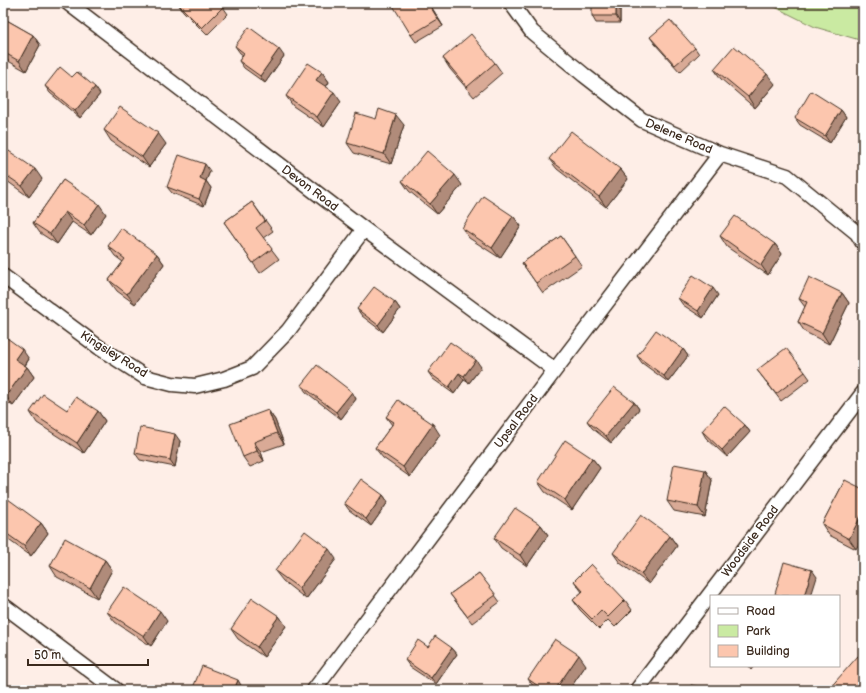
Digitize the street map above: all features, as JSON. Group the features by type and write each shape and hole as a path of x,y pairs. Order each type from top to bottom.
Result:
{"street":[{"name":"Devon Road","path":"68,3 364,229 555,370"},
{"name":"Delene Road","path":"511,3 532,32 642,120 720,154 787,176 857,233 863,244"},
{"name":"Upsal Road","path":"314,690 720,154"},
{"name":"Kingsley Road","path":"3,276 100,348 145,377 172,384 195,386 224,379 252,368 288,331 364,229"},
{"name":"Woodside Road","path":"637,690 863,393"},
{"path":"3,605 116,690"}],"green space":[{"path":"767,3 863,3 863,41 815,27"}],"building":[{"path":"218,3 223,7 202,28 178,4"},
{"path":"428,3 438,19 411,35 392,4"},
{"path":"592,3 616,3 616,16 592,16"},
{"path":"3,18 33,35 19,61 3,52"},
{"path":"670,20 695,48 675,65 650,37"},
{"path":"249,27 279,49 260,76 239,61 244,53 235,46"},
{"path":"471,34 495,63 467,87 443,58"},
{"path":"734,46 767,74 748,97 714,69"},
{"path":"308,63 322,72 316,80 334,92 317,117 286,96"},
{"path":"60,67 72,77 77,72 95,87 75,111 45,86"},
{"path":"811,91 841,110 825,136 795,118"},
{"path":"120,107 158,133 142,157 104,130"},
{"path":"379,109 396,115 384,154 347,143 356,113 376,119"},
{"path":"571,131 620,169 599,197 549,159"},
{"path":"3,147 35,169 22,186 3,173"},
{"path":"427,151 455,175 430,204 402,181"},
{"path":"179,155 205,164 200,178 206,181 199,199 167,187"},
{"path":"63,180 99,204 84,225 65,212 50,234 33,223"},
{"path":"483,196 513,216 492,248 462,228"},
{"path":"252,202 265,221 256,228 272,249 253,263 224,222"},
{"path":"735,216 775,244 761,265 720,236"},
{"path":"121,228 157,254 127,294 109,280 125,259 108,246"},
{"path":"561,236 575,256 536,283 522,263"},
{"path":"693,275 713,288 698,311 678,298"},
{"path":"809,277 842,293 822,333 798,322 807,302 799,299"},
{"path":"374,287 395,302 378,325 357,309"},
{"path":"656,330 683,349 664,376 637,356"},
{"path":"3,335 22,349 15,359 27,367 6,396 3,394"},
{"path":"450,342 476,360 464,376 459,373 449,387 428,372"},
{"path":"786,348 805,372 776,394 757,370"},
{"path":"317,365 352,392 336,412 301,385"},
{"path":"614,387 634,402 606,436 587,421"},
{"path":"43,394 67,410 76,397 98,411 77,443 30,412"},
{"path":"398,400 433,424 403,467 375,448 394,422 386,417"},
{"path":"724,406 745,425 722,450 702,431"},
{"path":"268,410 277,433 254,442 257,451 243,457 230,424"},
{"path":"140,427 175,434 170,460 135,453"},
{"path":"565,440 592,458 565,500 538,482"},
{"path":"674,464 705,470 698,507 667,501"},
{"path":"361,479 383,495 366,519 344,503"},
{"path":"845,480 863,489 863,512 849,539 822,524"},
{"path":"8,499 41,523 24,546 3,531 3,505"},
{"path":"515,508 541,525 520,555 494,538"},
{"path":"641,515 670,536 641,574 613,553"},
{"path":"305,531 329,549 299,588 275,571"},
{"path":"65,538 105,560 90,588 50,566"},
{"path":"784,562 812,570 804,595 775,594"},
{"path":"591,564 625,600 608,617 601,610 592,619 573,600 583,591 574,581"},
{"path":"479,573 496,595 467,616 450,594"},
{"path":"124,587 160,611 144,636 107,612"},
{"path":"252,598 279,616 257,647 231,629"},
{"path":"435,636 452,648 431,678 405,660 418,640 428,647"},
{"path":"555,639 579,655 555,690 544,690 528,679"},
{"path":"858,656 863,660 863,690 828,690"},
{"path":"202,666 238,680 234,690 192,690"},
{"path":"691,685 711,690 690,690"}]}
